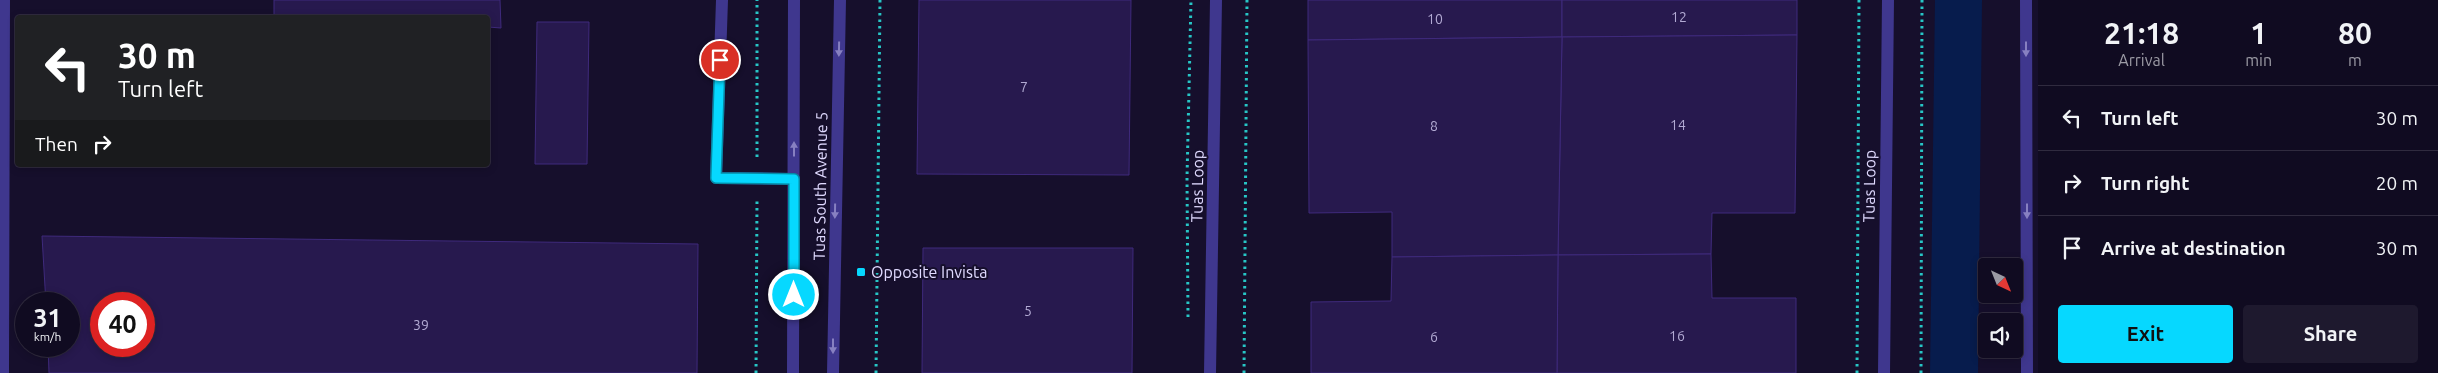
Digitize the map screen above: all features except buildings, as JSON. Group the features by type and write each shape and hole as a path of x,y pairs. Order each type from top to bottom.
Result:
{"street":[{"path":"2,373 4,0"},
{"path":"722,0 716,178 794,179"},
{"name":"Tuas South Avenue 5","path":"793,373 794,0"},
{"name":"Tuas South Avenue 5","path":"833,373 840,0"},
{"name":"Tuas Loop","path":"1210,373 1216,0"},
{"name":"Tuas Loop","path":"1884,373 1888,0"},
{"path":"2026,0 2027,373"}],"path":[{"path":"876,373 880,0"},
{"path":"1188,324 1187,178 1191,0"},
{"path":"1244,373 1247,0"},
{"path":"1857,373 1859,0"},
{"path":"1921,373 1922,0"}],"water":[{"path":"1935,0 1982,0 1978,373 1930,373"}],"place":[{"name":"Opposite Invista","path":"861,272"}],"route":[{"path":"720,60 716,178 794,179 794,295"}]}
